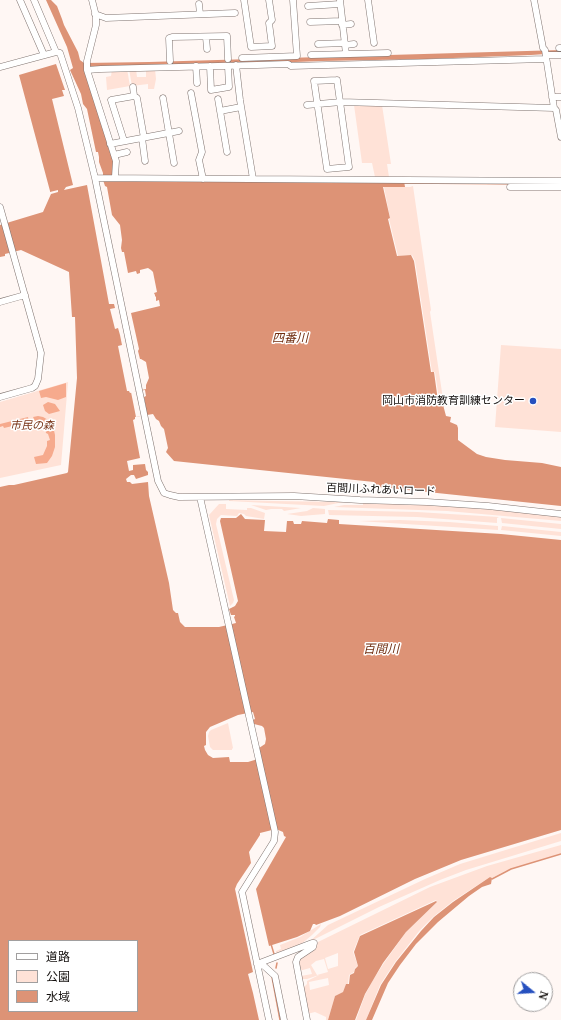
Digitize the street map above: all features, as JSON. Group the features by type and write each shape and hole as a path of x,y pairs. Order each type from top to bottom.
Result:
{"street":[{"path":"20,0 44,55"},
{"path":"0,67 56,52 34,0"},
{"path":"92,0 96,25 87,68 116,161 114,177"},
{"path":"244,0 252,47 272,46 270,23 272,20 269,0"},
{"path":"242,58 297,56 293,0"},
{"path":"368,0 374,43"},
{"path":"534,0 543,48 546,55 554,108 556,110 561,137"},
{"path":"308,6 340,2 346,54"},
{"path":"199,4 200,14"},
{"path":"95,14 106,18 235,13"},
{"path":"310,22 351,24"},
{"path":"170,61 169,38 227,36 229,87 211,90 210,66"},
{"path":"206,37 207,49"},
{"path":"318,44 354,44"},
{"path":"87,68 101,69 210,66 228,62 236,65 288,64 291,66 546,55 560,50"},
{"name":"百間川ふれあいロード","path":"56,52 60,53 74,95 95,178 158,481 162,490 174,496 294,496 427,502 488,506 561,514"},
{"path":"311,55 388,53"},
{"path":"236,65 241,107 253,179"},
{"path":"196,66 198,83"},
{"path":"337,80 349,167 326,169 317,104 314,81 337,80"},
{"path":"133,87 134,96 137,98 145,161"},
{"path":"191,94 202,152 199,160 202,179"},
{"path":"124,141 111,100 134,96"},
{"path":"552,97 561,96"},
{"path":"163,98 174,163"},
{"path":"218,99 228,152"},
{"path":"307,105 340,102 554,108"},
{"path":"220,111 241,107"},
{"path":"110,144 179,131"},
{"path":"114,155 127,152"},
{"path":"95,178 114,177 524,184 561,187"},
{"path":"510,187 524,184 561,181"},
{"path":"0,207 41,353 38,379 35,386 0,397"},
{"path":"0,302 25,295"},
{"path":"200,497 275,832 274,841 242,892 268,1020"},
{"path":"257,964 314,943 313,947 298,957 296,962 306,1020"},
{"path":"257,964 264,966 275,976 284,1020"}],"green space":[{"path":"127,69 130,86 107,90 106,77 111,76 112,70"},
{"path":"129,69 136,69 137,77 146,77 146,69 155,69 156,79 154,89 148,89 148,84 132,86"},
{"path":"354,105 382,105 391,164 387,164 389,177 375,177 372,163 362,163"},
{"path":"413,186 443,399 439,399 435,372 432,372 415,261 412,255 398,256 389,219 384,187"},
{"path":"501,345 561,349 561,432 495,427"},
{"name":"市民の森","path":"68,382 61,465 0,478 0,402"},
{"path":"229,500 343,502 324,506"},
{"path":"363,503 470,506 561,516 561,521 447,511 334,507 344,505 363,505"},
{"path":"219,504 226,504 226,509 247,510 247,508 251,508 265,513 264,519 246,516 239,513 237,516 221,515 217,519 216,524 234,600 230,606 209,515"},
{"path":"251,505 301,508 284,511 282,509 266,510"},
{"path":"313,508 325,509 325,514 301,516 287,514 307,511"},
{"path":"328,510 417,512 499,517 497,518 497,523 417,517 329,515"},
{"path":"501,518 561,524 561,529 502,523"},
{"path":"400,520 498,526 498,530 359,521"},
{"path":"502,526 561,532 561,536 501,530"},
{"path":"228,723 233,748 232,750 213,750 210,747 208,736 209,732"},
{"path":"561,833 561,841 466,870 440,880 379,907 309,942 328,925 425,879 460,864"},
{"path":"561,845 561,854 505,871 492,878 490,877 453,901 433,917 420,930 395,962 380,985 366,1020 356,1020 365,995 373,980 406,932 437,902 436,900 360,935 353,952 358,966 355,968 354,972 349,975 348,984 346,984 343,992 335,996 328,1020 326,1020 326,1017 315,1012 307,1014 305,1007 307,1003 302,989 307,984 307,981 319,975 307,979 301,979 300,978 297,961 316,947 318,942 430,887 487,866","holes":["338,953 338,966 328,969 325,958","324,959 328,972 317,975 311,965 316,961","310,968 312,974 301,976 299,971","328,978 329,985 310,990 309,982"]},
{"path":"321,924 312,935 299,946 273,955 276,951 281,949 280,945 300,937"}],"shaded area":[{"path":"66,383 66,397 58,400 46,397 41,398 39,391"},
{"path":"48,402 55,404 60,411 49,414 45,411 43,405"},
{"path":"38,416 50,421 53,426 55,447 52,456 47,463 36,464 34,457 43,455 47,446 47,441 50,440 44,425 35,421 33,417"},
{"path":"28,417 29,422 27,423 26,421 21,422 21,424 4,428 3,426 0,427 0,424"}],"water":[{"path":"46,0 51,0 57,6 64,25 78,52 80,60 84,63 561,50 561,53 531,55 85,70 115,162 113,179 404,181 405,187 383,187 390,218 388,219 397,256 411,255 414,261 431,372 434,372 438,401 442,401 446,416 451,417 450,422 457,425 458,440 477,454 486,457 542,463 561,467 561,506 378,487 374,482 174,461 166,452 168,448 164,429 153,414 135,417 133,420 140,458 127,461 129,471 133,470 133,465 145,464 148,475 136,479 134,475 131,475 126,479 127,482 132,484 148,482 149,496 169,583 173,610 178,613 180,622 185,627 219,627 236,623 234,617 235,615 231,615 229,609 235,606 238,601 220,521 221,518 236,518 241,514 245,519 265,520 264,531 286,532 287,521 293,521 294,524 301,524 302,521 327,523 328,519 339,520 339,524 501,534 561,540 561,830 461,860 415,879 340,916 316,925 313,924 310,931 297,937 269,946 256,889 286,837 284,836 283,832 276,829 260,833 249,852 251,863 235,889 253,972 248,974 259,1020 0,1020 0,487 68,472 77,378 75,317 72,317 69,272 21,250 5,254 5,256 0,257 0,225 43,212 51,194 58,192 58,190 50,192 19,75 56,64 65,90 62,90 64,96 52,99 73,185 66,187 64,190 87,185 109,304 114,304 115,308 110,309 115,329 118,328 120,335 122,345 118,346 127,391 130,393 146,389 149,378 146,362 140,359 131,313 160,306 159,300 156,301 154,293 157,292 153,272 148,268 140,270 140,273 137,274 136,271 128,273 124,252 122,252 121,248 122,240 120,225 112,215 107,187 105,186 103,180 103,173 99,162 98,152 96,152 87,109 83,104 81,94 70,70 73,68 67,47","holes":["253,712 255,719 253,720 254,724 264,728 266,739 265,744 259,748 261,758 248,762 230,762 229,757 213,758 208,755 204,746 206,745 206,732 210,727 238,715"]},
{"path":"490,877 492,878 491,884 482,887 469,896 438,922 416,944 388,983 372,1020 366,1020 381,985 396,962 421,931 434,917 453,902"},
{"path":"436,901 437,902 406,932 383,963 365,994 355,1020 328,1020 335,996 343,992 346,984 349,984 350,975 354,973 358,966 354,952 360,936"}],"pier":[{"path":"145,390 146,396 144,397 147,415 136,417 131,392"}],"waterway":[{"path":"403,183 533,184"},
{"path":"492,879 511,869 561,854"},
{"path":"271,944 274,954"},
{"path":"276,968 277,963"},
{"path":"272,977 280,1020"}],"place":[{"name":"岡山市消防教育訓練センター","path":"533,401"}],"water label":[{"name":"四番川","path":"290,339"},
{"name":"百間川","path":"381,650"}]}
